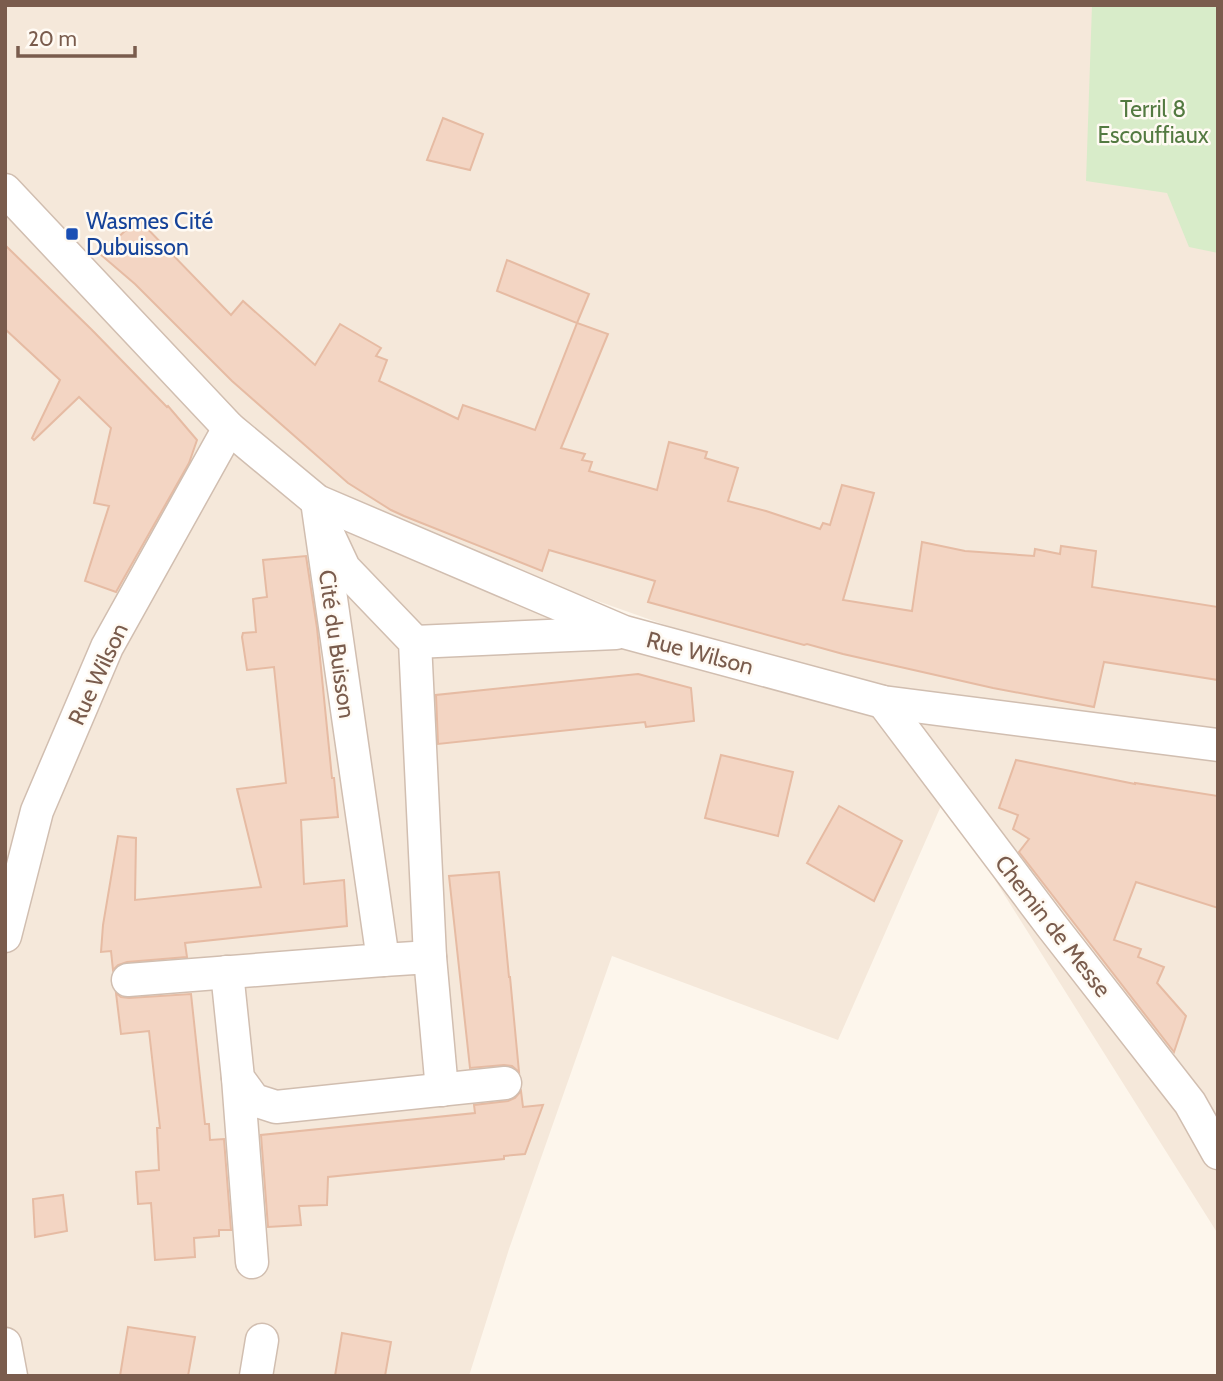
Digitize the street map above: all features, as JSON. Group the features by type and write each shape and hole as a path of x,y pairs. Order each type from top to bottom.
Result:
{"street":[{"name":"Rue Wilson","path":"5,190 229,428 317,501 624,632 883,702 1218,745"},
{"name":"Rue Wilson","path":"5,936 37,811 107,648 229,428"},
{"name":"Cité du Buisson","path":"317,501 344,568 415,642"},
{"name":"Cité du Buisson","path":"317,501 383,960"},
{"path":"442,1090 430,957 415,642 624,632"},
{"name":"Chemin de Messe","path":"883,702 1051,925 1190,1103 1218,1153"},
{"path":"128,980 430,957"},
{"path":"227,972 252,1262"},
{"path":"238,1078 254,1100 276,1107 505,1083"},
{"path":"256,1376 262,1340"},
{"path":"5,1344 11,1376"}],"shaded area":[{"path":"5,5 1218,5 1218,1234 944,799 838,1040 612,956 509,1249 469,1376 5,1376","holes":["397,530 883,702 624,632"]}],"green space":[{"name":"Terril 8 Escouffiaux","path":"1092,5 1218,5 1218,253 1189,247 1167,193 1086,181"}],"building":[{"path":"443,118 483,134 470,170 427,160"},
{"path":"138,219 231,315 243,301 315,365 340,324 381,348 376,356 387,360 379,381 458,419 463,405 535,430 577,323 608,334 561,448 585,454 582,460 592,462 589,471 657,490 669,442 707,452 705,458 738,468 728,501 820,529 823,523 830,525 842,485 874,493 843,600 912,611 922,542 965,551 1034,556 1035,549 1060,554 1061,546 1096,551 1092,587 1218,607 1218,680 1104,662 1094,707 993,688 804,645 648,602 655,581 549,550 542,571 404,516 348,483 232,381 135,284 100,254"},
{"path":"5,245 168,406 197,440 189,463 116,592 85,581 109,506 94,503 111,428 79,397 34,440 32,438 60,380 5,329"},
{"path":"507,260 589,294 577,323 497,291"},
{"path":"306,556 317,628 338,817 301,820 304,884 344,880 347,926 185,943 187,957 127,962 113,970 111,951 101,952 118,836 136,838 135,900 261,887 237,789 286,783 274,667 247,670 242,637 243,633 256,632 253,599 267,597 263,560"},
{"path":"638,674 691,688 694,721 646,727 645,722 438,744 436,695"},
{"path":"721,755 793,772 778,836 705,818"},
{"path":"1016,760 1135,784 1218,796 1218,908 1136,882 1114,940 1141,949 1138,957 1164,967 1157,983 1186,1016 1174,1052 1019,852 1029,839 1013,829 1018,815 999,808"},
{"path":"839,806 902,841 874,901 807,863"},
{"path":"499,872 519,1072 512,1066 504,1065 470,1068 449,876"},
{"path":"116,993 129,998 191,994 205,1124 209,1124 210,1140 224,1139 231,1230 219,1230 219,1236 194,1238 195,1257 155,1260 151,1203 138,1204 136,1172 159,1170 157,1128 160,1128 149,1031 121,1034"},
{"path":"521,1091 523,1107 543,1105 525,1154 504,1156 504,1159 328,1177 327,1205 299,1206 301,1225 268,1227 261,1135 475,1113 474,1105 508,1101"},
{"path":"63,1195 67,1231 35,1237 33,1199"},
{"path":"128,1327 195,1337 188,1376 120,1376"},
{"path":"342,1333 391,1342 385,1376 335,1376"}],"place":[{"name":"Wasmes Cité Dubuisson","path":"72,234"}]}
